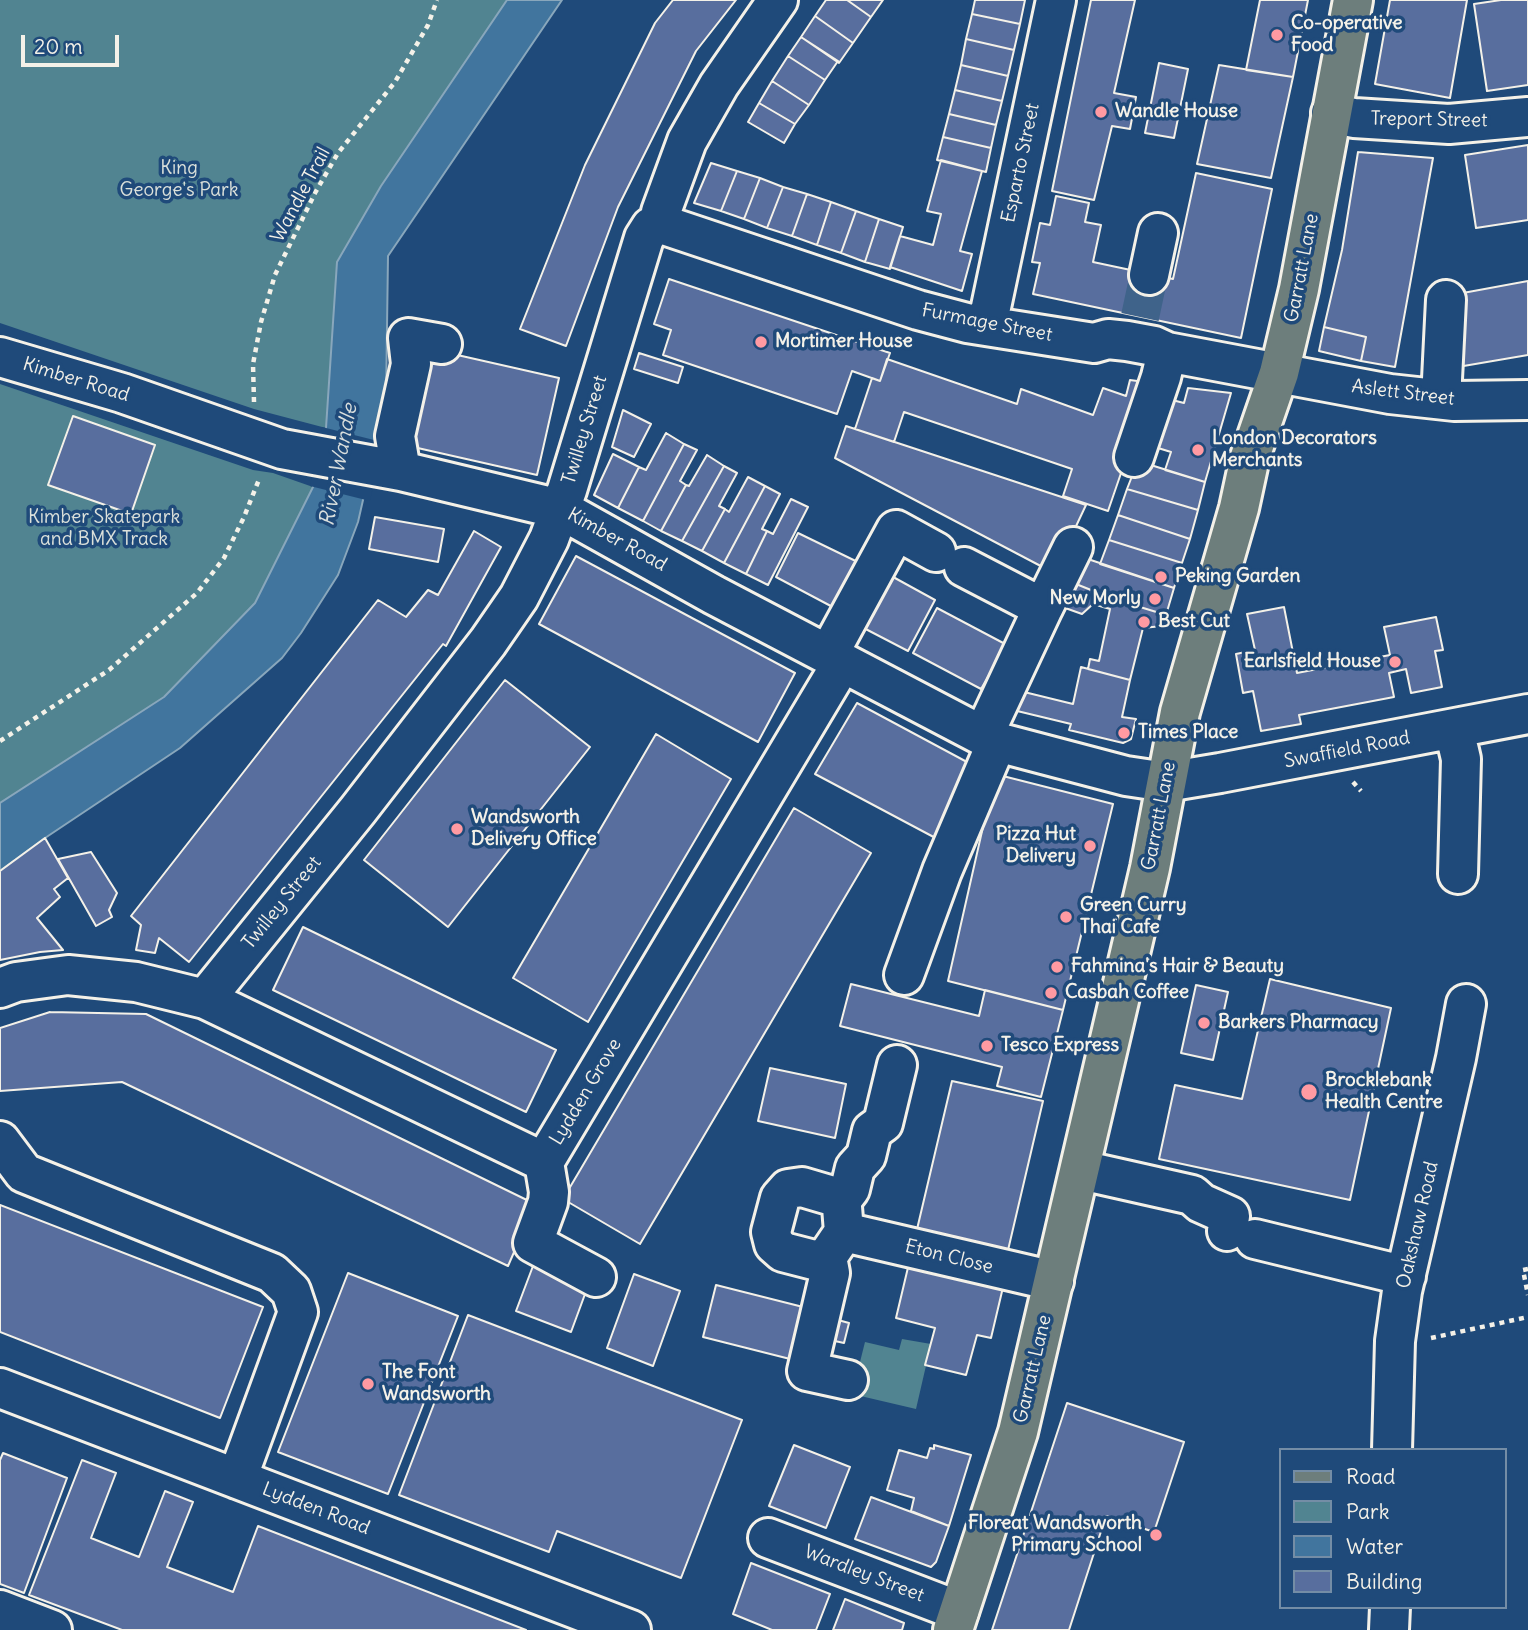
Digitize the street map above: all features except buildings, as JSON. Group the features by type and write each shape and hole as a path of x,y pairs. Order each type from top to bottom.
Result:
{"main road":[{"name":"Garratt Lane","path":"956,1620 1018,1432 1150,868 1182,702 1239,508 1251,457 1279,373 1299,289 1353,0"}],"street":[{"name":"Twilley Street","path":"205,999 358,810 488,642 519,597 549,539 560,509 644,238 651,227 661,224 661,212 687,141 719,85 778,0"},
{"name":"Esparto Street","path":"987,326 1056,0"},
{"name":"Treport Street","path":"1331,113 1354,118 1449,124 1528,117"},
{"name":"Furmage Street","path":"661,224 918,310 987,326 1094,343 1108,339 1148,337 1279,373"},
{"path":"1149,275 1158,233"},
{"path":"1441,399 1446,300"},
{"path":"1134,457 1161,377 1148,337"},
{"path":"392,469 395,436 411,364 408,338 442,344"},
{"name":"Kimber Road","path":"0,357 122,393 282,449 392,469 560,509 714,595 990,739 1126,776 1166,782"},
{"name":"Aslett Street","path":"1279,373 1390,394 1441,399 1528,400"},
{"name":"Lydden Grove","path":"0,988 16,982 68,975 136,982 205,999 544,1162 835,659 896,530 1043,608"},
{"path":"904,975 990,739 1043,608 1073,547"},
{"name":"Swaffield Road","path":"1166,782 1528,713"},
{"path":"1454,729 1461,759 1458,873"},
{"name":"Oakshaw Road","path":"1392,1448 1395,1342 1406,1276 1466,1004"},
{"path":"848,1380 807,1371 830,1273 837,1230 855,1168 866,1156 872,1131 883,1124 897,1065"},
{"path":"0,1141 24,1173 272,1273 291,1290 298,1312 237,1479"},
{"path":"544,1162 548,1202 533,1243 596,1277"},
{"path":"1081,1170 1192,1195 1201,1203 1230,1216 1241,1235 1406,1276"},
{"name":"Eton Close","path":"837,1230 1054,1281"},
{"name":"Lydden Road","path":"0,1388 631,1630"},
{"name":"Wardley Street","path":"768,1538 956,1620"},
{"path":"1389,1630 1390,1609"},
{"path":"0,1610 52,1630"}],"path":[{"name":"Wandle Trail","path":"254,409 253,364 261,322 275,275 338,153 395,82 428,25 437,0"},
{"path":"0,741 109,670 197,593 224,558 264,467"},
{"path":"1528,1269 1523,1270 1528,1294"},
{"path":"1395,1342 1428,1338 1528,1317"}],"green space":[{"name":"King George's Park","path":"0,0 507,0 381,186 337,262 326,428 254,409 0,323"},
{"name":"Kimber Skatepark and BMX Track","path":"0,384 253,470 273,473 313,487 255,603 164,697 0,803"},
{"path":"902,1339 931,1344 916,1409 852,1394 865,1342 899,1350"}],"water":[{"name":"River Wandle","path":"507,0 562,0 388,256 386,399 358,522 338,575 282,658 180,748 0,871 0,803 164,697 255,603 313,487 326,428 337,262 381,186"}],"pier":[{"path":"322,427 382,442 370,501 310,486"}],"tunnel":[{"path":"1140,317 1149,275"}],"place":[{"name":"Co-operative Food","path":"1277,35"},
{"name":"Wandle House","path":"1101,112"},
{"name":"Mortimer House","path":"761,342"},
{"name":"London Decorators Merchants","path":"1198,450"},
{"name":"Peking Garden","path":"1161,577"},
{"name":"New Morly","path":"1155,599"},
{"name":"Best Cut","path":"1144,622"},
{"name":"Earlsfield House","path":"1395,662"},
{"name":"Times Place","path":"1124,733"},
{"name":"Wandsworth Delivery Office","path":"457,829"},
{"name":"Pizza Hut Delivery","path":"1090,846"},
{"name":"Green Curry Thai Cafe","path":"1066,917"},
{"name":"Fahmina's Hair & Beauty","path":"1057,967"},
{"name":"Casbah Coffee","path":"1051,993"},
{"name":"Barkers Pharmacy","path":"1204,1023"},
{"name":"Tesco Express","path":"987,1046"},
{"name":"Brocklebank Health Centre","path":"1309,1092"},
{"name":"The Font Wandsworth","path":"368,1384"},
{"name":"Floreat Wandsworth Primary School","path":"1156,1535"}]}
